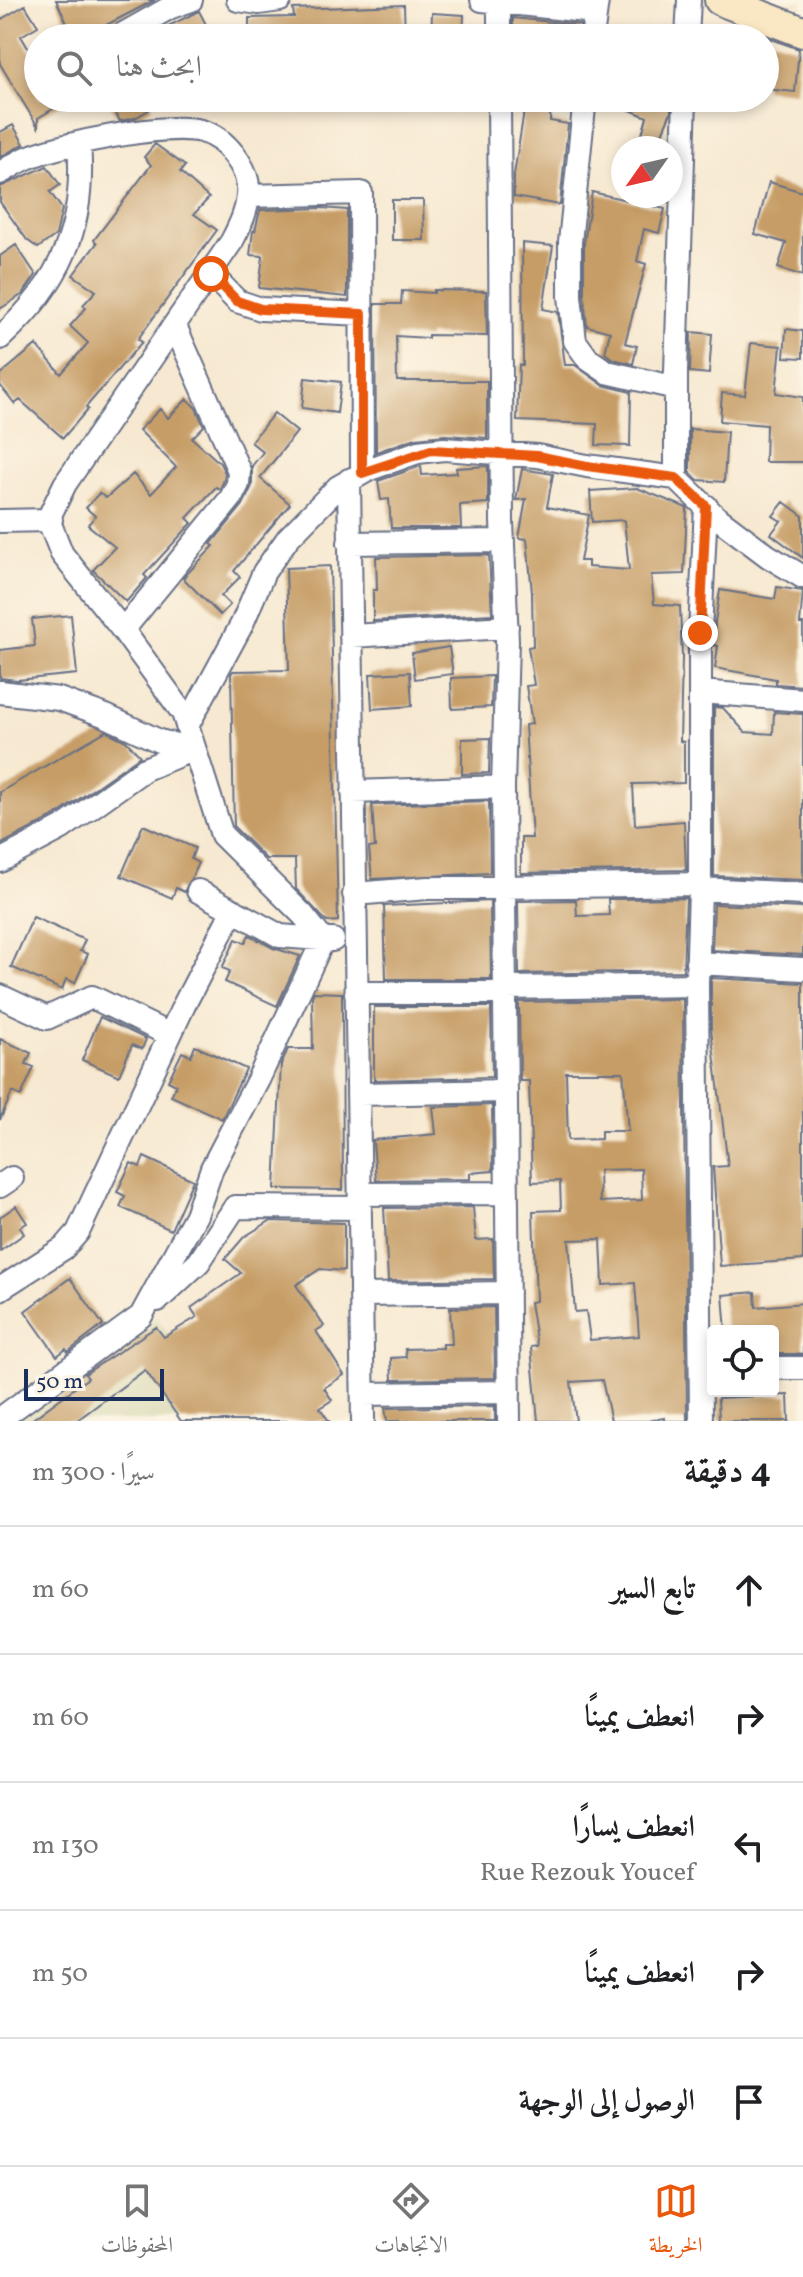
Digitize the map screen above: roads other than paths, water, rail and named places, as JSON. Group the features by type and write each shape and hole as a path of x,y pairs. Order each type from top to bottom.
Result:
{"main road":[{"path":"720,0 803,32"}],"street":[{"path":"238,0 259,3 280,0"},
{"path":"688,24 689,0"},
{"path":"497,24 493,1 595,6"},
{"path":"140,24 177,2"},
{"path":"499,112 501,453 507,627 503,787 509,1421"},
{"path":"584,112 570,242 570,296 575,341 588,359 607,372 676,388"},
{"path":"676,478 685,112"},
{"path":"0,173 28,157 125,134 167,129 201,131 213,136 230,150 245,175 246,209 232,241 65,484 51,513 52,533 62,554 123,630 183,713 222,835 303,915 323,940"},
{"path":"0,338 41,295 71,242 81,197 79,144"},
{"path":"248,196 361,193 362,314 356,476 349,543 363,1421"},
{"path":"211,274 237,301 261,309 362,314"},
{"path":"123,630 231,498 238,484 239,471 175,326"},
{"path":"187,726 242,624 275,553 327,496 356,476 431,450 537,456 676,478 768,556 803,577"},
{"path":"701,1421 707,1368 697,974 701,580 706,506"},
{"path":"0,521 51,520"},
{"path":"349,543 503,541"},
{"path":"351,636 507,627"},
{"path":"0,692 59,699 106,716 159,741 194,749"},
{"path":"700,692 803,700"},
{"path":"0,861 62,828 145,769 194,749"},
{"path":"353,792 503,787"},
{"path":"354,894 428,888 700,886 803,894"},
{"path":"198,891 280,936 356,940"},
{"path":"0,1289 64,1248 75,1237 233,910"},
{"path":"141,1316 196,1215 212,1168 258,1080 323,940"},
{"path":"356,993 506,990 697,974 803,969"},
{"path":"0,996 47,1018 92,997 170,1035"},
{"path":"358,1094 506,1091"},
{"path":"0,1419 141,1316 199,1262 235,1207 507,1193"},
{"path":"362,1295 508,1293"},
{"path":"779,1368 803,1368"},
{"path":"363,1394 509,1392"}]}
